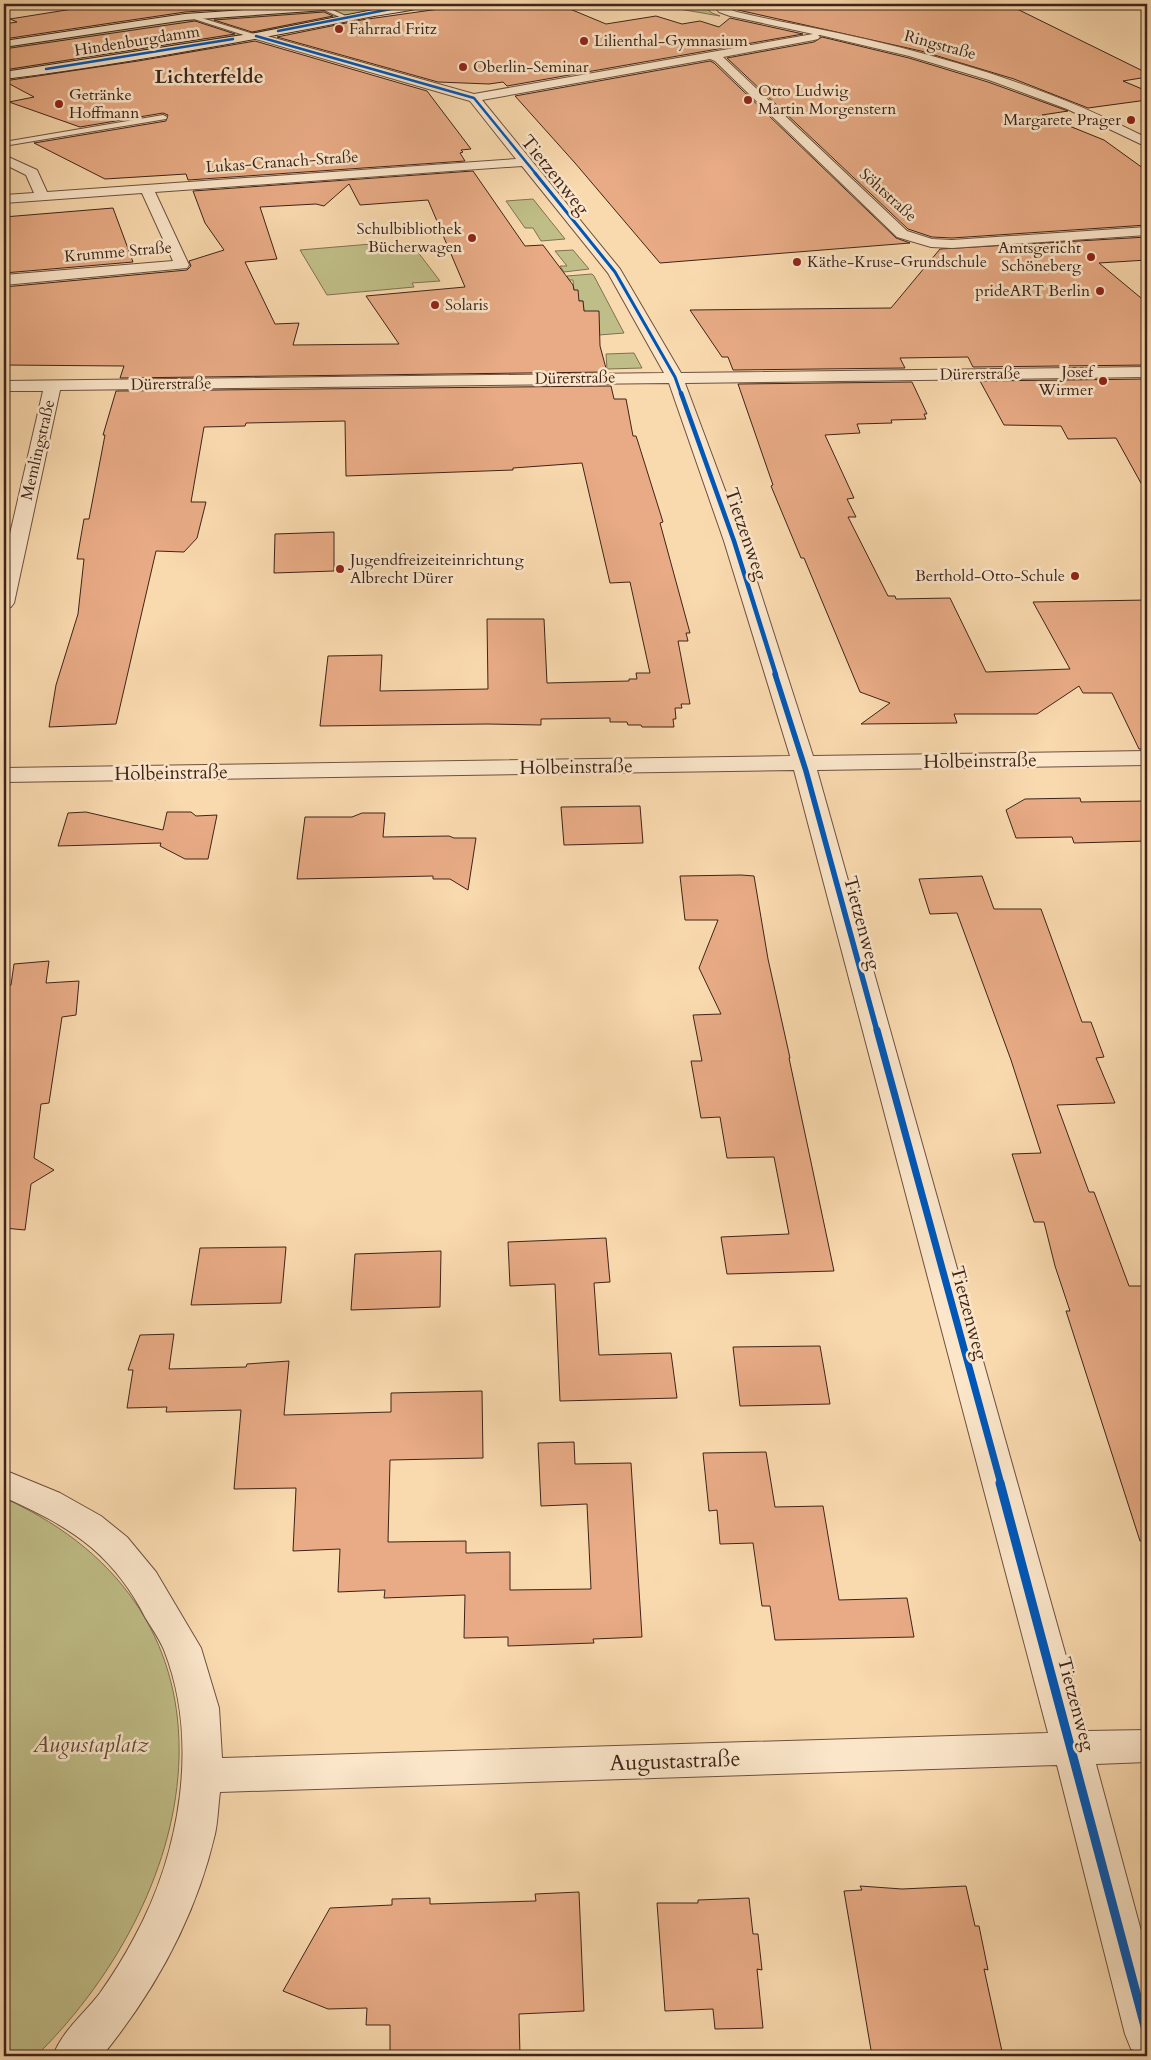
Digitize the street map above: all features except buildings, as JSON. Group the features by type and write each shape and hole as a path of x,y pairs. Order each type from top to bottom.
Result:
{"street":[{"name":"Hindenburgdamm","path":"4,44 139,23 193,17 369,4"},
{"name":"Hindenburgdamm","path":"4,76 256,36 427,4"},
{"name":"Ringstraße","path":"718,4 720,8 738,15 894,49 997,78 1080,110 1147,143"},
{"path":"256,36 474,98 830,34"},
{"name":"Söhtstraße","path":"712,56 719,58 902,234 915,239 952,244 1147,231"},
{"name":"Tietzenweg","path":"474,98 615,272 675,377 734,541 804,764 1072,1748 1147,2034"},
{"path":"4,159 32,173 42,196"},
{"name":"Lukas-Cranach-Straße","path":"4,199 525,162"},
{"name":"Krumme Straße","path":"4,280 182,264 147,189"},
{"name":"Dürerstraße","path":"4,386 1147,372"},
{"name":"Memlingstraße","path":"4,604 53,385"},
{"name":"Holbeinstraße","path":"4,775 1147,758"},
{"path":"4,1483 36,1496 89,1527 133,1567 168,1615 192,1670 203,1733 203,1776 195,1836 174,1902 140,1970 92,2037 75,2056"},
{"name":"Augustastraße","path":"203,1776 1147,1746"}],"lane":[{"name":"Hindenburgdamm","path":"324,8 346,18"},
{"path":"193,17 256,36"},
{"path":"4,144 162,117"}],"green space":[{"path":"409,4 257,32 4,73 4,47 174,21"},
{"path":"650,4 701,4 712,13 720,16"},
{"path":"533,199 565,239 541,241 533,228 525,228 506,201"},
{"path":"383,243 388,249 414,247 440,281 412,283 414,287 327,295 300,250"},
{"path":"573,250 589,269 564,272 560,266 567,266 555,251"},
{"path":"592,274 624,333 599,335 584,311 583,301 579,301 574,290 573,280 569,280 567,276"},
{"path":"634,353 642,368 607,369 606,354"},
{"name":"Augustaplatz","path":"4,1498 86,1548 140,1610 171,1681 179,1758 167,1837 138,1915 94,1989 36,2056 4,2056"}],"cycle path":[{"path":"278,31 396,8 427,4"},
{"path":"256,36 474,98 615,272 675,377 734,541 806,771 1060,1702 1147,2034"},
{"path":"46,69 233,39"}],"place":[{"name":"Fahrrad Fritz","path":"339,29"},
{"name":"Lilienthal-Gymnasium","path":"584,41"},
{"name":"Oberlin-Seminar","path":"463,67"},
{"name":"Otto Ludwig Martin Morgenstern","path":"748,100"},
{"name":"Getränke Hoffmann","path":"59,104"},
{"name":"Margarete Prager","path":"1131,120"},
{"name":"Schulbibliothek Bücherwagen","path":"472,238"},
{"name":"Amtsgericht Schöneberg","path":"1091,257"},
{"name":"Käthe-Kruse-Grundschule","path":"797,262"},
{"name":"prideART Berlin","path":"1100,291"},
{"name":"Solaris","path":"435,305"},
{"name":"Josef Wirmer","path":"1103,381"},
{"name":"Jugendfreizeiteinrichtung Albrecht Dürer","path":"340,569"},
{"name":"Berthold-Otto-Schule","path":"1075,576"}],"district":[{"name":"Lichterfelde","path":"209,76"}]}
